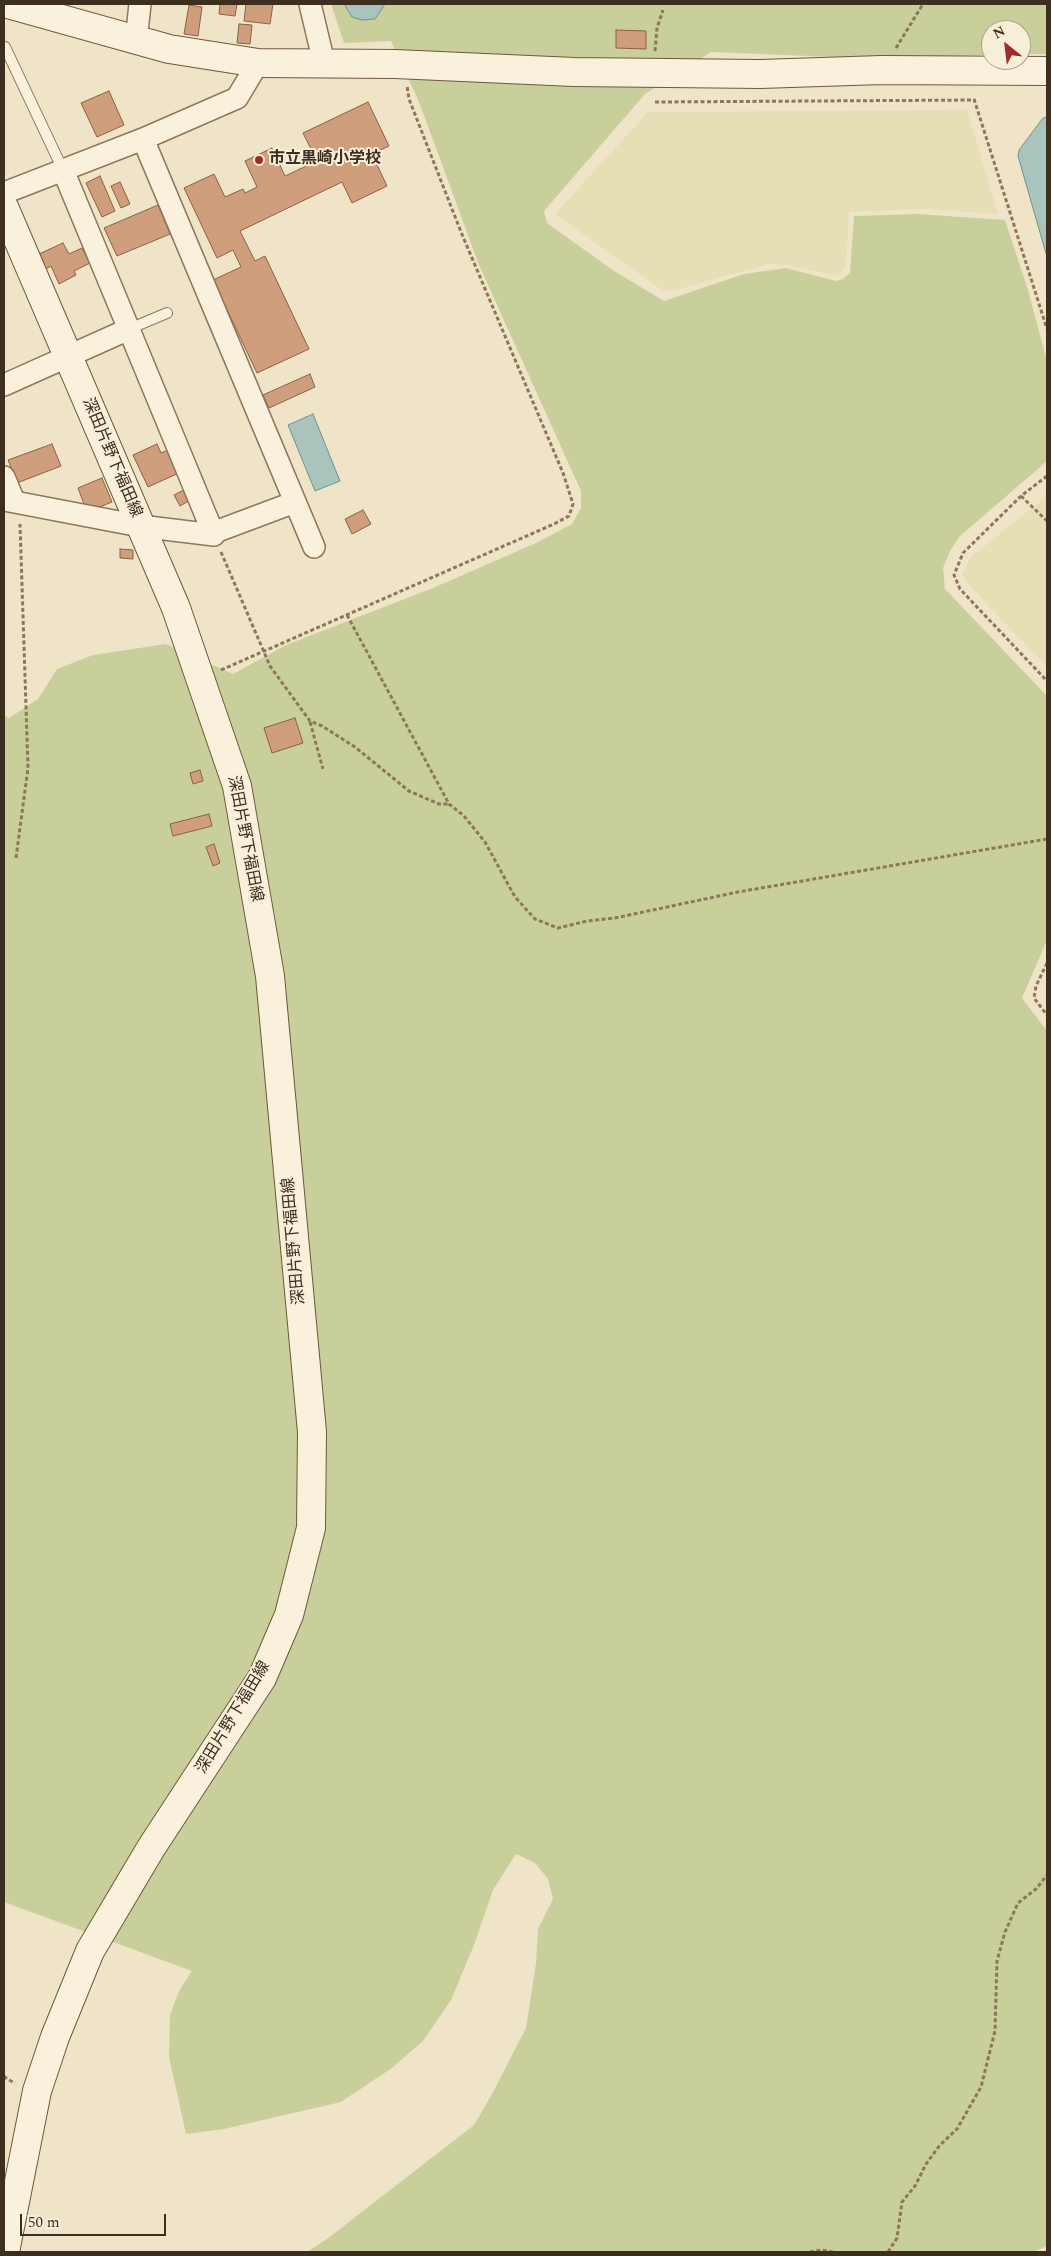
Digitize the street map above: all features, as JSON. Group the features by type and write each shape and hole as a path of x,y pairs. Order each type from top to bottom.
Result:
{"main road":[{"path":"8,4 136,40 206,56 258,63 395,64 574,72 760,74 882,70 1047,71"},
{"name":"深田片野下福田線","path":"4,207 176,608 236,786 270,976 312,1432 311,1528 289,1615 262,1678 151,1848 90,1951 55,2037 37,2091 5,2252"}],"street":[{"path":"136,40 140,4"},
{"path":"310,4 324,63"},
{"path":"4,193 143,139 237,98 258,63"},
{"path":"143,139 314,547"},
{"path":"63,170 215,534"},
{"path":"4,385 129,329"},
{"path":"4,477 12,501 140,526 215,534 295,502"}],"lane":[{"path":"4,47 63,170"},
{"path":"129,329 168,313"}],"path":[{"path":"882,70 923,4"},
{"path":"655,72 657,28 663,10"},
{"path":"966,71 1047,329"},
{"path":"217,672 569,516 573,504 562,473 461,232 409,99"},
{"path":"654,102 974,100"},
{"path":"1047,476 1022,496 963,553 954,575 960,589 1047,681"},
{"path":"1022,496 1047,521"},
{"path":"12,501 28,768 16,858"},
{"path":"215,534 270,666 310,721 323,769"},
{"path":"347,615 449,804 464,816 485,842 515,897 535,919 558,928 738,892 1047,840"},
{"path":"310,721 322,726 355,747 409,791 439,804 449,804"},
{"path":"1047,963 1036,986 1034,998 1047,1015"},
{"path":"888,2252 896,2238 902,2202 915,2186 926,2164 956,2129 981,2087 995,2031 997,1961 1005,1932 1018,1903 1047,1876"},
{"path":"810,2252 821,2250 833,2252"}],"shaded area":[{"path":"967,110 998,214 924,209 849,212 846,267 837,276 787,265 768,264 676,290 662,290 555,214 648,112"},
{"path":"1047,496 1047,667 966,582 962,574 971,557"}],"green space":[{"path":"331,4 1047,4 1047,54 1031,54 1031,20 981,20 981,55 858,58 711,52 645,94 544,211 547,223 614,271 664,301 744,274 786,268 836,281 843,279 850,273 854,216 917,214 1005,220 1028,290 1047,361 1047,461 959,537 950,551 943,568 945,589 1047,696 1047,940 1022,998 1047,1031 1047,2246 1033,2252 307,2252 327,2239 474,2125 491,2096 526,2028 536,1963 538,1929 553,1899 548,1879 535,1863 516,1854 493,1890 474,1945 451,2000 423,2041 392,2068 341,2102 224,2129 186,2134 169,2057 170,2015 180,1989 192,1971 4,1902 4,715 9,718 38,699 57,669 93,655 166,644 233,674 286,645 433,588 536,543 572,524 581,508 581,491 479,265 419,102 391,41 344,43"}],"water":[{"path":"344,4 385,4 375,19 362,20 352,17"},
{"path":"1047,117 1047,257 1018,156 1019,150 1043,118"},
{"path":"313,414 340,481 315,491 288,425"}],"building":[{"path":"220,4 237,4 235,16 219,14"},
{"path":"246,4 273,4 270,24 244,21"},
{"path":"189,5 202,7 198,36 184,34"},
{"path":"239,24 252,25 250,44 237,43"},
{"path":"616,30 646,31 646,49 616,48"},
{"path":"109,91 124,125 97,137 81,103"},
{"path":"368,102 389,146 372,154 387,186 352,203 342,182 240,231 255,261 265,256 309,349 257,373 213,280 241,267 233,250 217,258 184,188 214,174 225,197 243,189 245,193 257,187 245,161 272,148 285,176 317,161 303,133"},
{"path":"100,176 115,211 102,217 86,183"},
{"path":"120,182 130,204 121,208 111,186"},
{"path":"158,205 170,234 117,256 104,228"},
{"path":"63,243 69,254 82,248 90,263 74,271 76,275 59,284 51,266 46,269 39,254"},
{"path":"310,374 315,387 269,408 263,395"},
{"path":"52,444 61,466 17,483 8,460"},
{"path":"157,444 161,453 170,449 181,472 148,487 133,455"},
{"path":"102,478 112,502 87,512 78,488"},
{"path":"186,489 192,499 180,506 174,495"},
{"path":"363,510 371,524 352,534 345,519"},
{"path":"120,549 133,550 133,559 120,558"},
{"path":"295,718 303,743 272,753 264,728"},
{"path":"200,770 203,781 193,784 190,773"},
{"path":"209,814 212,826 173,836 170,824"},
{"path":"214,844 220,863 213,866 206,847"}],"place":[{"name":"市立黒崎小学校","path":"259,160"}]}
